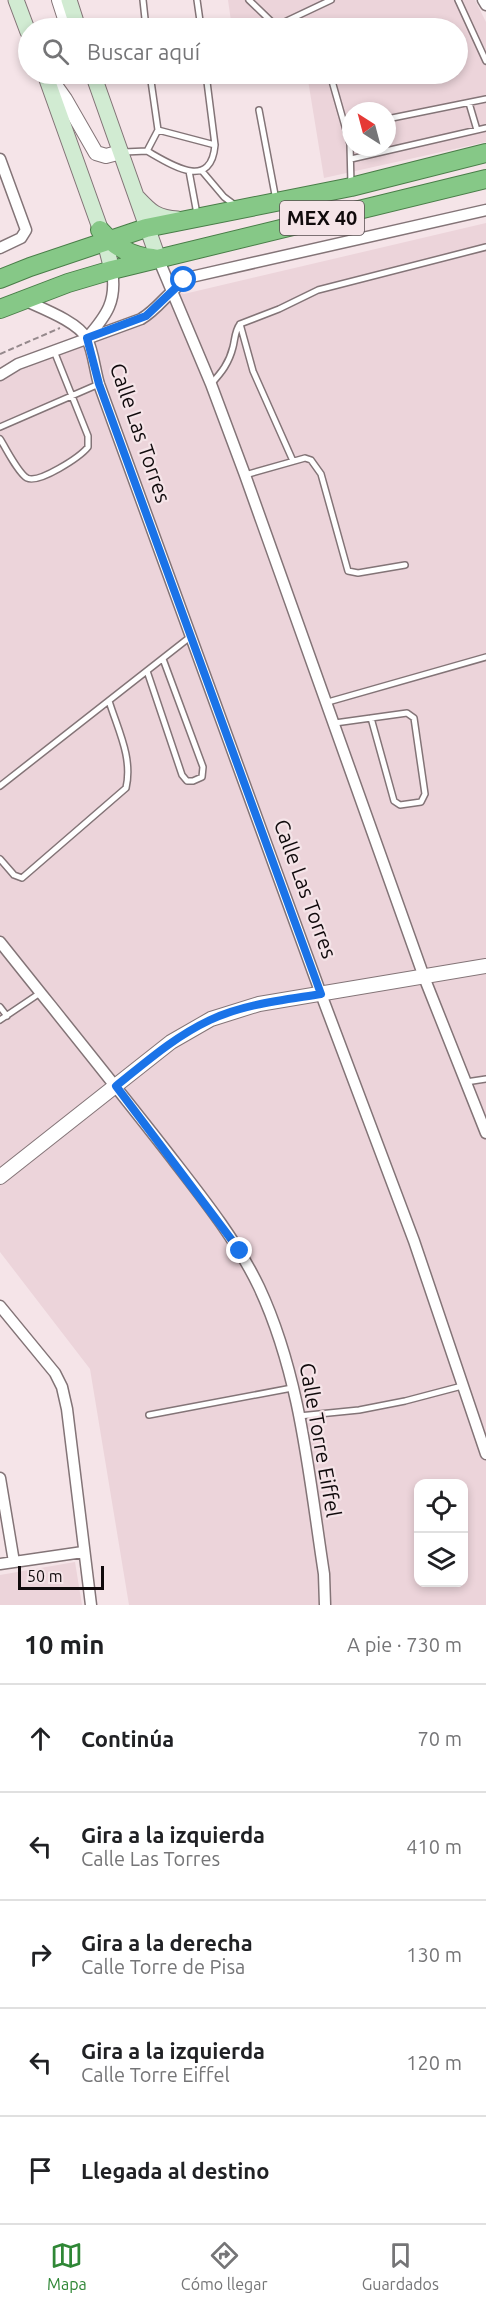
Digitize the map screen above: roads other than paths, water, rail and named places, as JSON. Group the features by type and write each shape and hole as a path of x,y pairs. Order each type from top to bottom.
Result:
{"highway":[{"name":"MEX 40","path":"0,279 105,238 192,218 351,187 486,153"},
{"name":"MEX 40","path":"0,309 22,299 112,270 486,179"},
{"path":"105,238 130,253 158,258"}],"main road":[{"path":"16,0 23,18"},
{"path":"69,0 75,18"},
{"path":"50,84 105,238 112,270"},
{"path":"96,84 158,258"},
{"path":"136,196 149,210 163,219 192,218"}],"street":[{"path":"59,0 65,18"},
{"path":"483,0 486,5"},
{"path":"54,84 65,99 96,153 106,156 121,152"},
{"path":"94,84 98,89"},
{"path":"0,248 24,235 25,224 1,164"},
{"path":"0,375 18,364 146,316 178,285 191,277 486,210"},
{"path":"158,258 211,384 328,702 424,977 486,1133"},
{"path":"87,338 97,326 113,297 115,288 112,270"},
{"path":"22,299 66,321 87,338"},
{"name":"Calle Las Torres","path":"87,338 99,384 321,994 414,1241 486,1454"},
{"name":"Calle Torre Eiffel","path":"0,942 116,1086 240,1251 259,1287 274,1323 294,1388 324,1574 325,1605"},
{"path":"0,1177 171,1042 211,1019 259,1004 486,966"},
{"path":"0,1306 55,1373 62,1387 67,1408 91,1605"},
{"path":"0,1478 14,1562"},
{"path":"0,1564 83,1552"}],"lane":[{"path":"143,0 145,18"},
{"path":"197,0 200,18"},
{"path":"249,0 268,18"},
{"path":"293,18 331,0"},
{"path":"458,0 466,18"},
{"path":"468,22 486,62"},
{"path":"147,151 158,130 151,84"},
{"path":"121,152 147,151 179,168 202,171 214,157 215,145 207,84"},
{"path":"333,84 342,109"},
{"path":"396,117 486,99"},
{"path":"469,103 477,130"},
{"path":"259,110 276,202"},
{"path":"351,159 486,128"},
{"path":"158,130 215,145"},
{"path":"351,156 351,187"},
{"path":"189,171 192,218"},
{"path":"202,171 224,197 240,209"},
{"path":"211,384 228,363 236,329 240,324 279,309 318,290 486,247"},
{"path":"240,324 257,381 293,461"},
{"path":"0,439 23,475 29,479 37,479 81,456 88,447 88,436 54,351"},
{"path":"0,427 99,384"},
{"path":"245,475 305,458 311,460 321,474 348,571 358,573 405,565"},
{"path":"0,786 190,637"},
{"path":"328,702 486,657"},
{"path":"147,671 182,775 187,781 202,777 203,766 163,659"},
{"path":"0,859 14,875 22,878 126,788 129,773 127,757 109,701"},
{"path":"335,723 371,718 407,713 414,718 425,794 421,802 400,805 394,801 371,718"},
{"path":"0,1020 40,993"},
{"path":"0,1006 7,1016"},
{"path":"466,1082 486,1079"},
{"path":"299,1416 359,1410 405,1401 464,1385"},
{"path":"149,1415 294,1388"}]}
